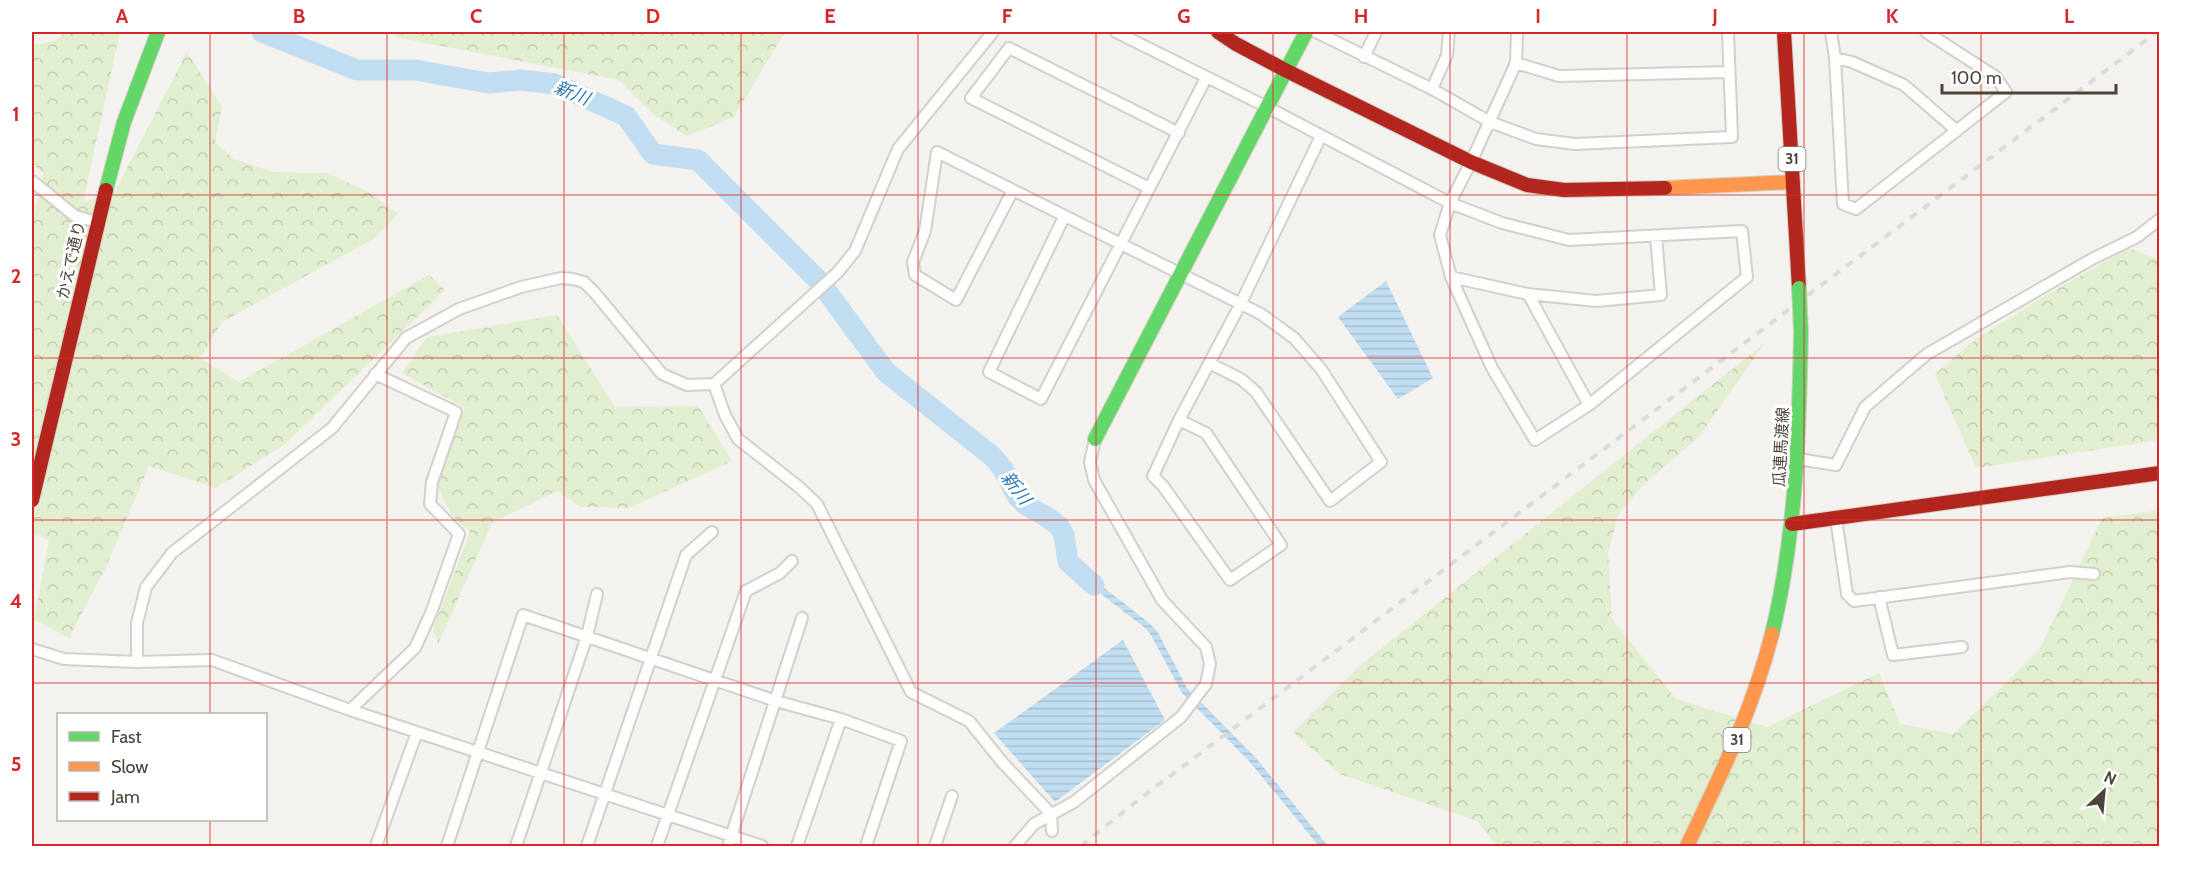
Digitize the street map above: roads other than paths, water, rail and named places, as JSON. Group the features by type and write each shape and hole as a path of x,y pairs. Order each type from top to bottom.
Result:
{"street":[{"name":"かえで通り","path":"32,500 96,222 124,122 158,32"},
{"path":"136,662 137,623 146,587 172,553 332,428 406,338 459,309 521,287 561,278 584,282 663,374 687,385 714,384 837,273 855,251 898,149 993,32"},
{"path":"1116,32 1267,107 1450,203 1502,223 1569,240 1742,231 1747,277 1589,405 1535,440 1492,368 1450,277 1440,235 1450,203 1490,123 1516,63 1517,32"},
{"path":"1218,32 1287,71 1471,162 1527,185 1564,190 1623,190 1793,182"},
{"path":"1016,846 1034,824 1074,802 1180,717 1206,684 1210,664 1206,647 1162,600 1094,480 1090,462 1095,439 1306,32"},
{"path":"1316,32 1432,89 1490,123 1536,139 1575,144 1732,137 1728,32"},
{"path":"1364,57 1376,32"},
{"path":"1432,89 1447,55 1449,32"},
{"name":"瓜連馬渡線","path":"1687,846 1749,709 1773,628 1792,524 1798,459 1801,332 1784,32"},
{"path":"1831,32 1835,58 1843,204 1856,209 2006,92 1995,77 1926,32"},
{"path":"1149,188 971,98 1009,48 1179,133"},
{"path":"1835,58 1852,62 1904,86 1958,131"},
{"path":"1516,63 1559,76 1729,72"},
{"path":"1064,217 989,372 1041,399 1206,78"},
{"path":"1179,420 1206,433 1281,545 1230,580 1163,486 1153,476 1179,420 1240,305 1321,136"},
{"path":"1013,190 956,300 915,275 913,262 925,231 937,152 1262,314 1294,338 1321,369 1381,462 1330,501 1256,392 1241,379 1209,363"},
{"path":"32,183 75,216 96,222"},
{"path":"1798,459 1836,465 1865,407 1927,354 2092,260 2137,237 2160,219"},
{"path":"1450,277 1528,294 1596,300 1661,295 1656,236"},
{"path":"1528,294 1589,405"},
{"path":"350,711 416,648 459,534 430,504 432,482 456,412 375,374"},
{"path":"714,384 725,415 738,440 799,487 817,504 911,692 969,721 1002,762 1051,814 1052,831"},
{"path":"1792,524 2160,473"},
{"path":"1836,518 1847,594 1854,600 2070,572 2094,574"},
{"path":"587,846 686,555 712,532"},
{"path":"657,846 746,591 780,573 792,561"},
{"path":"516,846 587,636 597,594"},
{"path":"1879,597 1893,655 1962,647"},
{"path":"447,846 524,615 776,701 841,719 901,741 866,846"},
{"path":"729,841 802,618"},
{"path":"32,649 64,659 136,662 212,660 350,711 667,816 729,841 762,846"},
{"path":"797,846 841,719"},
{"path":"376,846 417,732"},
{"path":"935,846 952,796"}],"water":[{"path":"1386,281 1433,378 1398,399 1338,317"},
{"path":"1076,566 1157,631 1187,688 1255,757 1328,846 1319,846 1249,761 1182,693 1151,635 1144,627 1070,570"},
{"path":"1123,640 1165,720 1055,802 994,733"}],"waterway":[{"name":"新川","path":"262,32 357,70 415,70 488,83 521,80 555,84 626,116 653,154 698,160 818,280"},
{"name":"新川","path":"828,293 886,372 992,456 1003,469 1017,496 1026,505 1059,526 1064,535 1068,562 1094,585"}],"railway":[{"path":"1081,846 1141,798 2157,32"}]}
